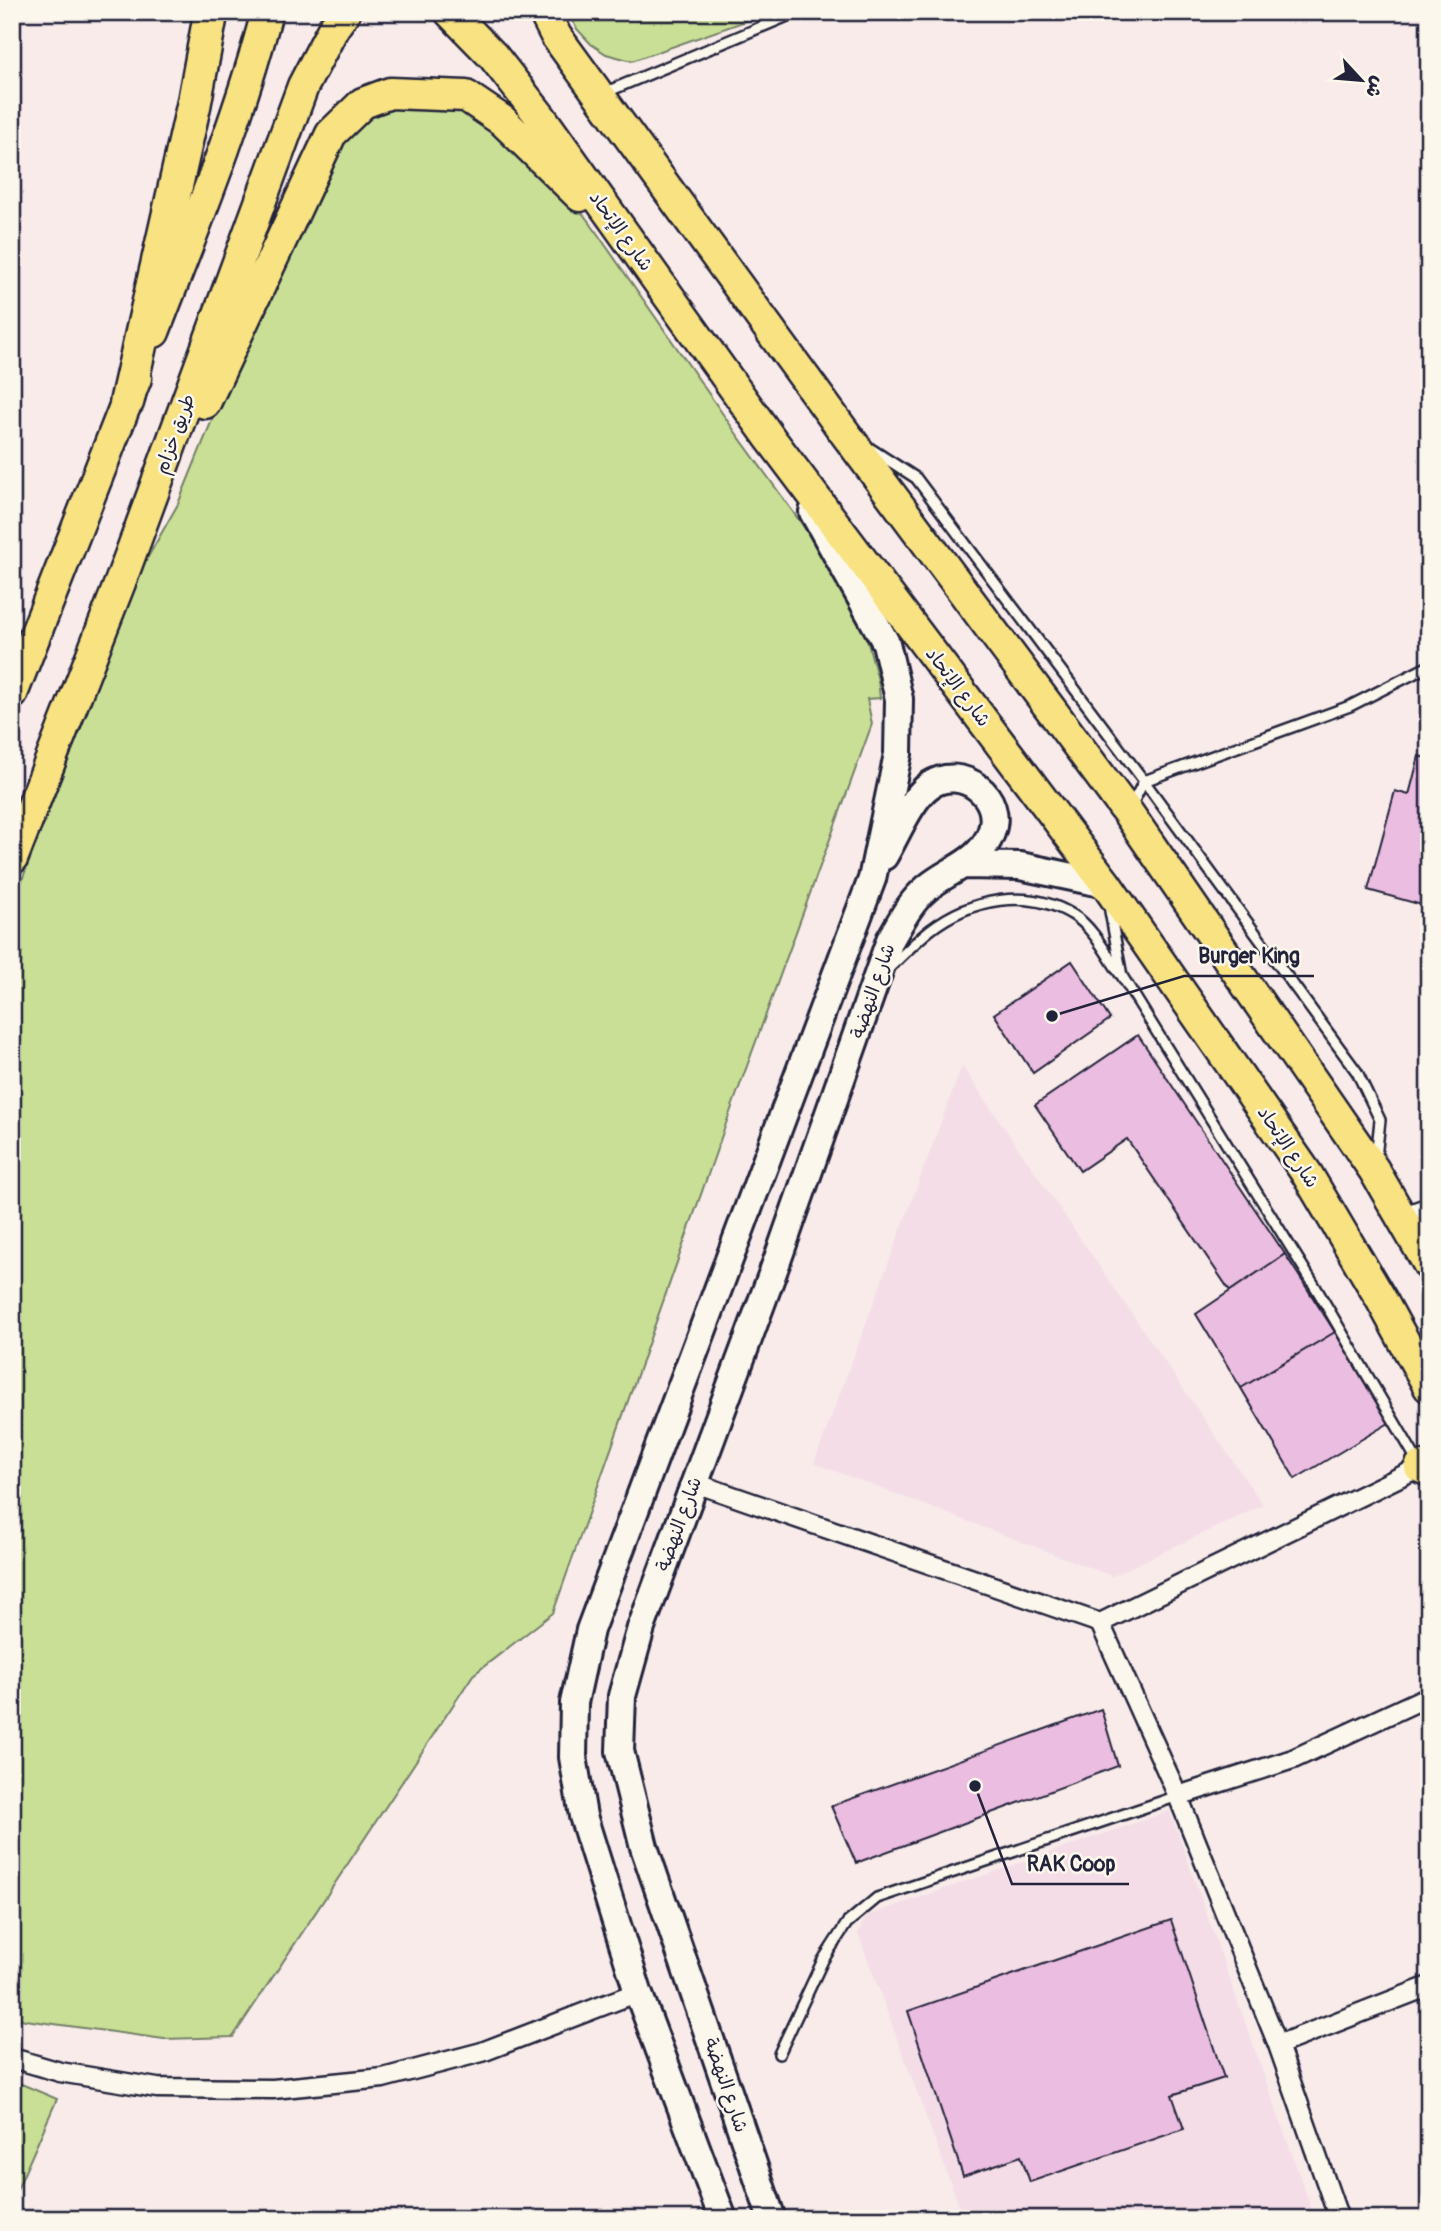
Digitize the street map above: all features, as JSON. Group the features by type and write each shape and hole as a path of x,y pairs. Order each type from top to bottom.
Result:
{"highway":[{"path":"127,401 194,104 211,12"}],"main road":[{"path":"12,694 22,640 127,401 229,137 254,64 267,12"},
{"name":"طريق خزام","path":"12,859 121,580 303,86 334,27 345,12"},
{"name":"شارع الإتحاد","path":"450,12 493,56 540,116 770,438 1105,884 1307,1174 1429,1387"},
{"path":"544,12 556,36 842,429 1128,813 1374,1170 1429,1265"},
{"path":"121,580 331,134 363,103 390,93 466,96 503,121 632,246"},
{"path":"770,438 886,643 899,699 898,754 872,879"},
{"path":"872,879 917,797 932,784 949,778 967,780 982,790 993,808 991,833 979,852 965,865"},
{"path":"965,865 1020,866 1105,884"},
{"name":"شارع النهضة","path":"772,2219 644,1847 620,1751 622,1696 641,1628 777,1261 890,940 911,904 929,887 965,865"},
{"name":"شارع النهضة","path":"723,2219 638,1992 583,1816 573,1756 574,1703 590,1630 872,879"}],"street":[{"path":"1401,1217 1429,1207"},
{"path":"695,1482 1100,1623 1426,1471"},
{"path":"1100,1623 1178,1796 1278,2045 1339,2219"},
{"path":"1178,1796 1293,1759 1429,1696"},
{"path":"1278,2045 1429,1986"},
{"path":"12,2058 60,2072 157,2088 273,2089 383,2078 482,2052 638,1992"}],"lane":[{"path":"599,95 797,12"},
{"path":"842,429 916,478 1144,781 1357,1072 1380,1120 1374,1170"},
{"path":"1128,813 1144,781 1350,706 1429,666"},
{"path":"1105,884 1122,976"},
{"path":"878,978 929,931 950,916 975,905 1011,899 1042,901 1074,915 1091,933 1122,976 1426,1471"},
{"path":"779,2054 823,1960 847,1923 877,1898 1178,1796"}],"shaded area":[{"path":"962,1066 1263,1505 1112,1576 814,1463"},
{"path":"1170,1811 1315,2219 964,2219 858,1933 866,1916"}],"green space":[{"path":"567,12 766,12 632,61 606,54 591,44 577,29"},
{"path":"411,84 515,127 590,223 856,599 878,680 880,698 867,699 872,724 728,1118 553,1613 473,1675 233,2037 164,2039 25,2020 12,2016 12,906 144,564 178,504 321,151"},
{"path":"12,2080 57,2099 12,2201"}],"building":[{"path":"1419,756 1429,759 1429,907 1368,890 1395,791 1409,795"},
{"path":"1072,961 1110,1019 1033,1073 994,1014"},
{"path":"1138,1035 1285,1254 1230,1291 1127,1139 1080,1171 1035,1105"},
{"path":"1285,1254 1335,1332 1241,1388 1196,1314"},
{"path":"1335,1332 1389,1423 1295,1479 1241,1388"},
{"path":"1101,1709 1118,1766 856,1863 831,1806"},
{"path":"1171,1920 1224,2078 1172,2095 1184,2129 1030,2182 1021,2156 963,2176 908,2011"}],"place":[{"name":"Burger King","path":"1052,1016"},
{"name":"RAK Coop","path":"975,1786"}]}
